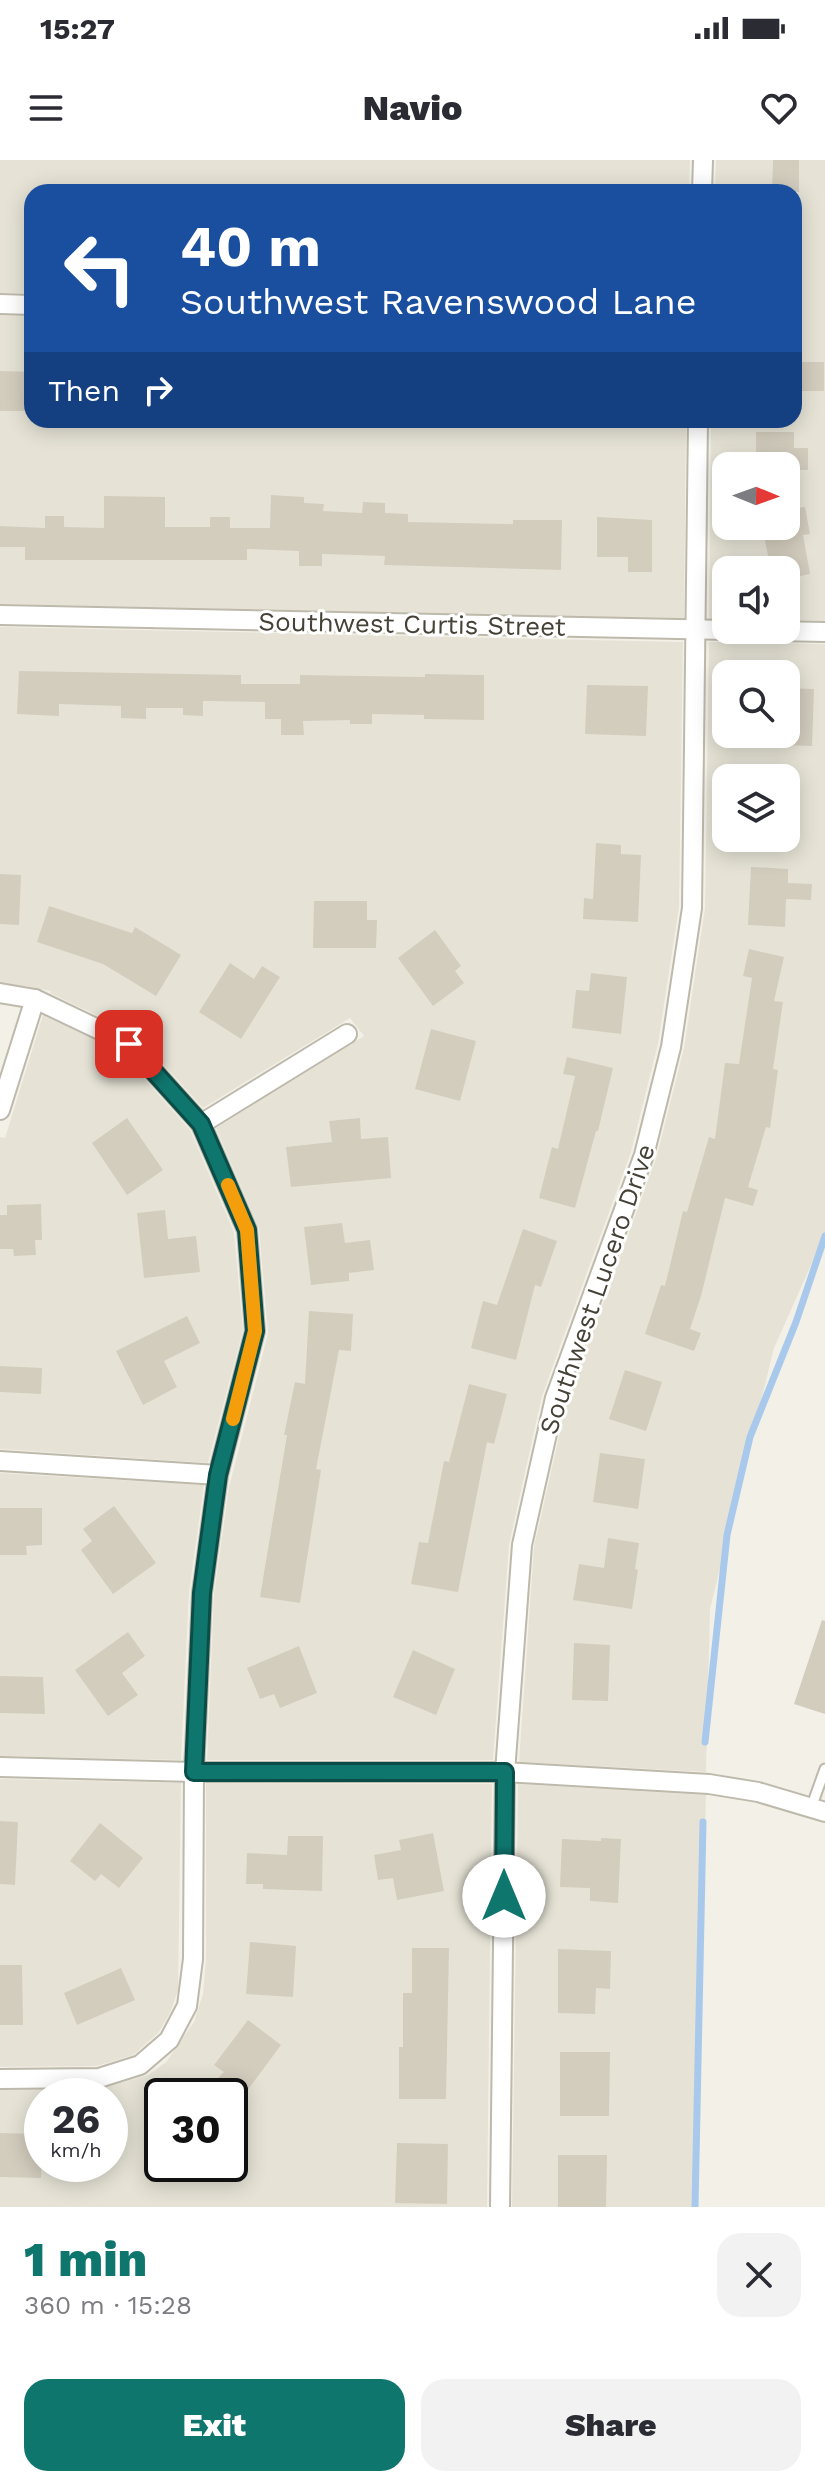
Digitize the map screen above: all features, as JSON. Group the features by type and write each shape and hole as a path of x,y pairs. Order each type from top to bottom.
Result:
{"street":[{"path":"702,184 703,160"},
{"path":"0,304 24,305"},
{"name":"Southwest Lucero Drive","path":"500,2207 505,1772 522,1545 555,1398 644,1155 671,1047 692,908 698,428"},
{"name":"Southwest Curtis Street","path":"0,615 825,632"},
{"path":"0,993 35,999 129,1044 201,1124 247,1230 255,1331 218,1475 202,1593 194,1772 190,1991 175,2030 159,2050 149,2059 117,2074 99,2078 0,2079"},
{"path":"0,1110 35,999"},
{"path":"201,1124 347,1034"},
{"path":"0,1461 218,1475"},
{"path":"0,1767 194,1772 505,1772 709,1784 758,1792 818,1810"}],"lane":[{"path":"818,1810 825,1769"}],"shaded area":[{"path":"0,160 690,160 689,184 24,184 24,293 0,293"},
{"path":"716,160 825,160 825,621 800,620 800,556 712,556 712,619 709,619 711,428 802,428 802,184 715,184"},
{"path":"0,315 24,316 24,428 686,428 684,619 0,604"},
{"path":"0,627 683,642 679,907 658,1044 631,1152 542,1396 509,1545 493,1760 207,1760 214,1594 229,1487 268,1333 259,1229 216,1128 364,1036 350,1018 203,1108 136,1034 51,991 0,982"},
{"path":"709,642 825,644 825,1234 774,1348 710,1609 706,1772 519,1762 534,1547 567,1401 656,1159 684,1048 705,908"},
{"path":"43,1015 121,1053 190,1130 234,1232 243,1330 208,1463 0,1449 0,1137 5,1138"},
{"path":"0,1473 204,1485 189,1593 181,1760 0,1756"},
{"path":"0,1779 181,1783 178,1990 170,2013 158,2033 133,2055 97,2066 0,2067"},
{"path":"206,1783 492,1784 487,2207 0,2207 0,2090 24,2090 24,2182 128,2182 128,2081 148,2075 166,2062 194,2022 203,1994 206,1959"},
{"path":"518,1784 706,1795 697,2207 512,2207"}],"building":[{"path":"773,160 799,160 799,184 772,184"},
{"path":"802,362 824,362 824,391 802,391"},
{"path":"0,371 24,372 24,411 0,411"},
{"path":"756,432 794,432 794,448 808,448 808,470 800,470 800,452 756,452"},
{"path":"271,495 304,497 304,503 324,504 323,511 362,513 363,502 385,503 385,513 408,514 408,522 513,524 513,520 562,520 561,570 384,565 385,556 322,554 322,566 299,566 299,551 247,549 247,560 25,560 25,547 0,547 0,526 45,528 45,516 64,516 64,527 104,528 104,496 165,497 165,527 210,527 210,517 230,517 230,528 270,528"},
{"path":"805,507 810,534 803,535 810,574 800,576 800,556 768,556 765,540 800,540 800,508"},
{"path":"597,517 652,520 652,572 628,572 628,557 597,557"},
{"path":"19,671 241,675 241,684 300,684 300,675 484,675 484,720 372,714 372,724 350,724 350,720 303,721 304,735 281,735 281,719 265,719 265,702 203,701 203,716 183,715 183,708 146,708 146,719 121,718 121,706 59,704 59,716 17,714"},
{"path":"587,685 648,686 646,736 585,734"},
{"path":"800,688 814,689 812,746 800,746"},
{"path":"596,843 621,845 621,854 641,855 638,922 583,919 584,898 593,899"},
{"path":"751,867 788,869 788,883 812,884 811,900 786,899 785,927 748,925"},
{"path":"0,874 21,875 19,925 0,924"},
{"path":"314,901 367,901 367,920 377,920 376,948 313,948"},
{"path":"49,906 132,933 135,927 181,955 156,996 103,964 37,942"},
{"path":"435,930 461,966 455,971 464,983 433,1006 398,958"},
{"path":"749,949 784,957 774,1001 783,1002 773,1069 778,1070 770,1128 766,1127 748,1187 758,1190 753,1206 725,1198 690,1329 701,1333 694,1351 645,1334 661,1285 665,1286 683,1211 687,1212 709,1137 715,1139 725,1063 739,1064 752,978 743,976"},
{"path":"230,963 254,979 262,966 280,977 241,1039 199,1012"},
{"path":"591,973 627,977 621,1034 572,1028 576,990 589,991"},
{"path":"431,1029 476,1041 460,1101 415,1089"},
{"path":"567,1057 613,1068 575,1208 539,1198 552,1147 558,1149 575,1076 563,1074"},
{"path":"127,1118 163,1170 127,1195 92,1143"},
{"path":"360,1118 361,1139 388,1137 391,1178 291,1187 286,1147 332,1142 329,1121"},
{"path":"41,1204 42,1240 35,1240 36,1255 14,1256 13,1249 0,1249 0,1215 7,1215 7,1205"},
{"path":"165,1210 168,1239 196,1236 200,1272 144,1278 137,1213"},
{"path":"342,1223 345,1243 370,1240 374,1270 349,1273 349,1281 311,1285 304,1227"},
{"path":"523,1229 557,1241 541,1287 535,1285 516,1360 471,1348 483,1301 497,1305"},
{"path":"309,1311 353,1314 351,1351 339,1350 316,1469 321,1470 300,1603 260,1597 295,1382 305,1384"},
{"path":"187,1316 200,1343 164,1361 177,1387 143,1405 116,1351"},
{"path":"0,1366 42,1368 41,1394 0,1392"},
{"path":"625,1370 662,1382 646,1431 609,1419"},
{"path":"469,1384 507,1394 494,1444 487,1442 458,1592 411,1584 419,1542 428,1543 444,1461 449,1462"},
{"path":"600,1453 645,1459 638,1509 593,1502"},
{"path":"114,1506 156,1563 113,1594 81,1550 92,1541 83,1529"},
{"path":"0,1508 42,1508 42,1545 26,1546 27,1555 0,1555"},
{"path":"608,1538 639,1543 632,1609 573,1600 579,1564 604,1568"},
{"path":"822,1620 825,1621 825,1714 794,1704"},
{"path":"128,1632 145,1656 122,1673 138,1695 108,1716 75,1670"},
{"path":"574,1643 610,1645 608,1701 572,1700"},
{"path":"299,1646 317,1693 280,1708 274,1694 260,1699 247,1668"},
{"path":"413,1650 455,1669 436,1715 393,1697"},
{"path":"0,1676 43,1677 45,1714 0,1713"},
{"path":"0,1821 18,1822 15,1885 0,1884"},
{"path":"100,1823 143,1858 119,1888 101,1874 95,1881 70,1861"},
{"path":"433,1833 444,1891 397,1900 393,1878 378,1880 374,1855 401,1850 399,1840"},
{"path":"288,1836 323,1836 322,1891 263,1889 263,1884 246,1884 247,1853 287,1855"},
{"path":"601,1838 621,1839 618,1903 590,1901 590,1888 560,1887 562,1839 601,1841"},
{"path":"250,1942 296,1946 293,1997 246,1994"},
{"path":"412,1948 449,1948 446,2099 399,2099 403,1993 412,1993"},
{"path":"558,1949 611,1951 610,1989 596,1988 595,2014 558,2013"},
{"path":"0,1965 22,1965 23,2025 0,2025"},
{"path":"121,1968 135,2000 77,2025 64,1993"},
{"path":"248,2020 281,2045 248,2090 248,2078 218,2078 224,2072 214,2065"},
{"path":"560,2052 610,2052 609,2116 560,2116"},
{"path":"0,2133 24,2134 24,2178 0,2177"},
{"path":"397,2143 448,2144 447,2204 395,2203"},
{"path":"558,2155 607,2155 606,2207 558,2207"}],"waterway":[{"path":"705,1742 727,1535 750,1437 796,1322 825,1236"},
{"path":"695,2207 703,1822"}],"slow traffic":[{"path":"228,1185 247,1230 255,1331 233,1419"}],"route":[{"path":"129,1044 201,1124 247,1230 255,1331 218,1475 202,1593 194,1772 505,1772 504,1896"}]}
